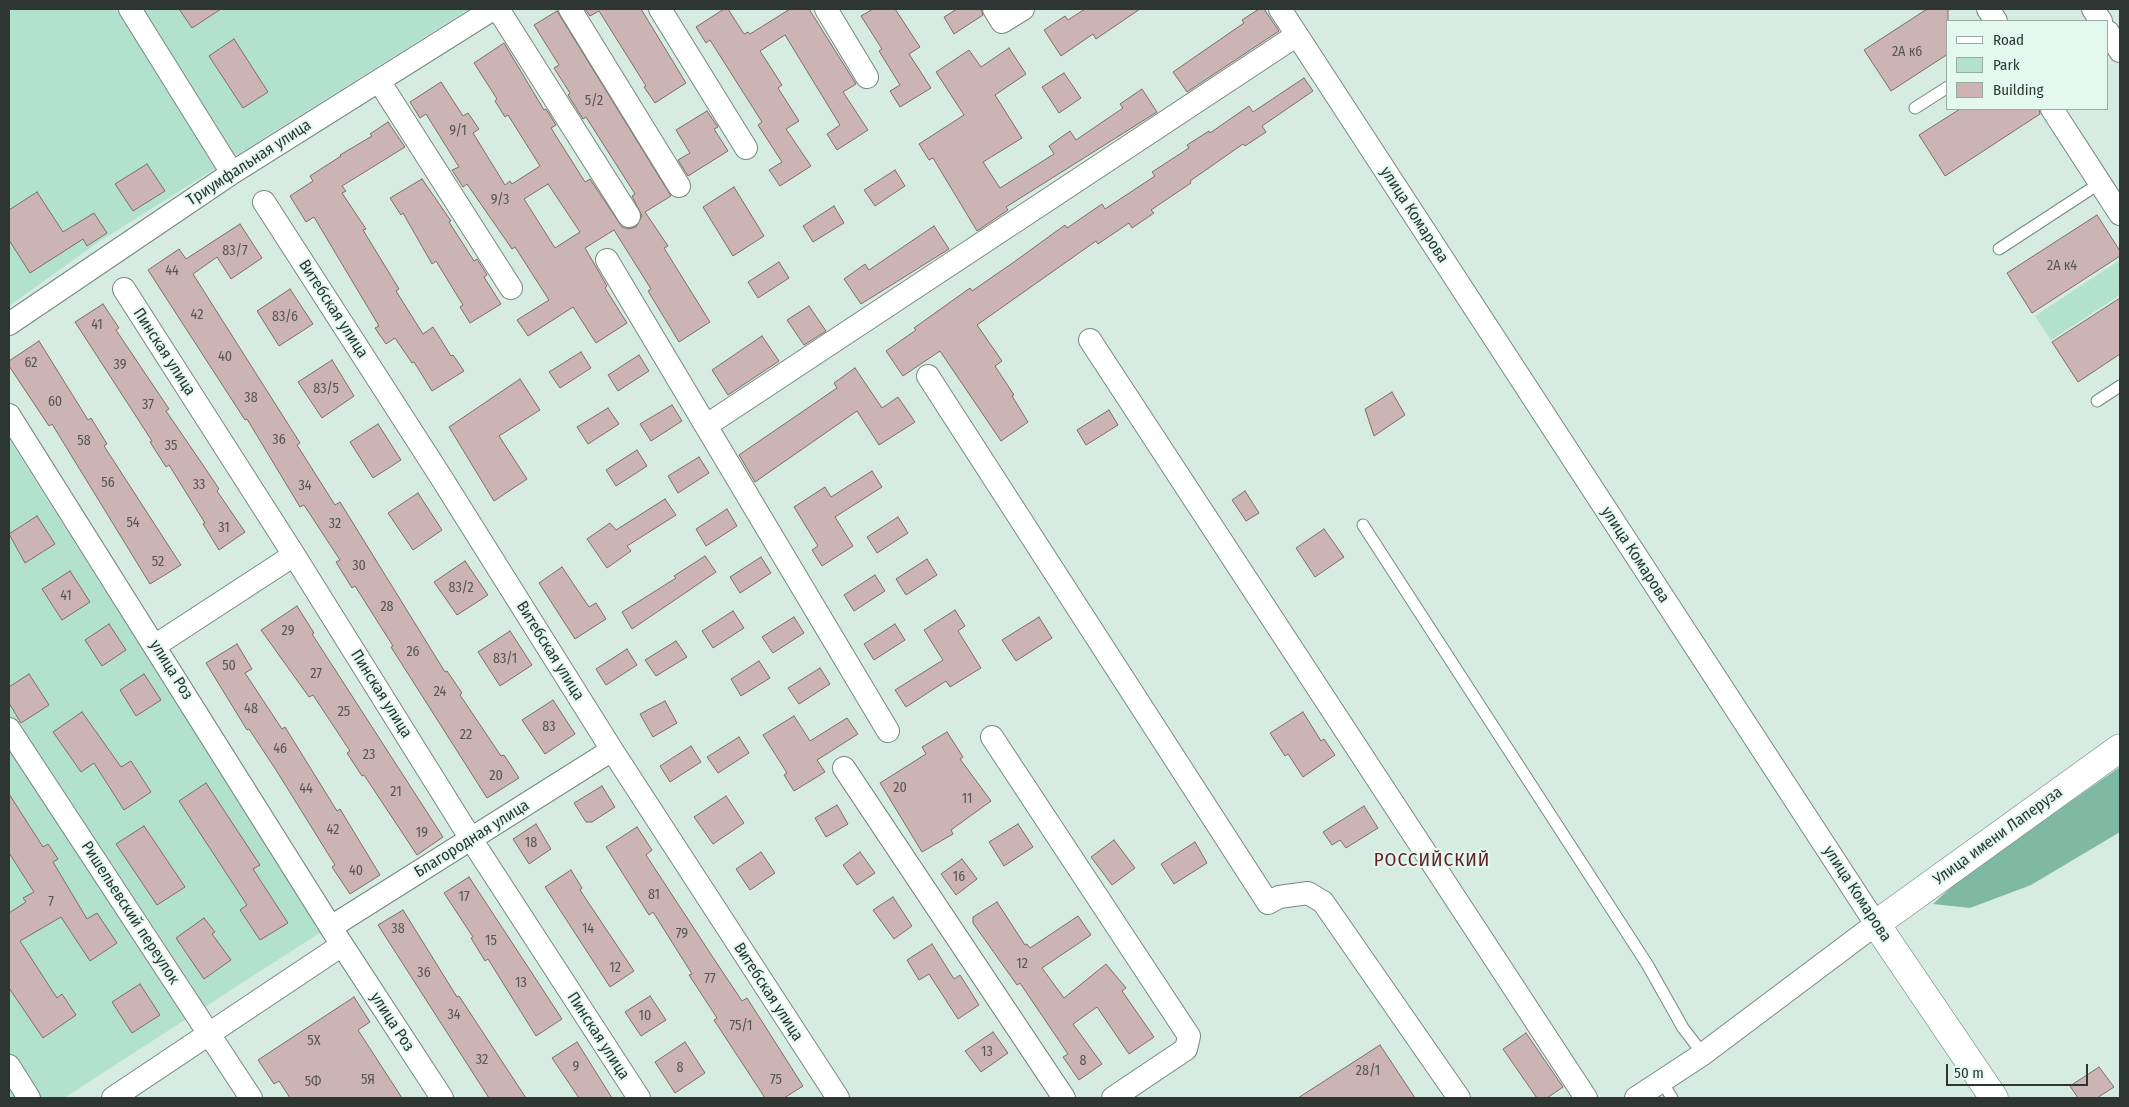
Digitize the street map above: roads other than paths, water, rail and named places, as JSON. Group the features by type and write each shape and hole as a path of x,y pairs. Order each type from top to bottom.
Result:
{"street":[{"path":"130,9 232,173"},
{"name":"Триумфальная улица","path":"9,324 232,173 379,81 470,15 493,9"},
{"path":"498,9 629,216"},
{"path":"570,9 679,186"},
{"path":"660,9 746,148"},
{"path":"826,9 867,76"},
{"path":"994,9 1002,22 1023,9"},
{"name":"улица Комарова","path":"1280,9 1876,924 1994,1098"},
{"path":"1988,9 1995,20"},
{"path":"2092,9 2100,20"},
{"path":"2109,34 2120,52"},
{"path":"707,425 1297,35"},
{"path":"379,81 511,288"},
{"path":"2053,110 2120,214"},
{"name":"Витебская улица","path":"264,202 439,474 612,750 838,1098"},
{"path":"607,260 888,731"},
{"name":"Пинская улица","path":"124,290 294,555 471,840 639,1098"},
{"path":"1090,340 1586,1098"},
{"path":"928,376 1268,903 1279,897 1308,893 1323,902 1459,1098"},
{"name":"улица Роз","path":"9,415 156,645 337,936 442,1098"},
{"path":"156,645 294,555"},
{"name":"Ришельевский переулок","path":"9,729 251,1098"},
{"path":"992,737 1190,1036 1186,1049 1113,1098"},
{"name":"Улица имени Лаперуза","path":"1876,924 2120,748"},
{"name":"Благородная улица","path":"113,1098 210,1034 337,936 471,840 612,750"},
{"path":"844,768 1064,1098"},
{"path":"1636,1098 1667,1089 1703,1054 1876,924"},
{"path":"9,1066 29,1098"}],"lane":[{"path":"1915,108 1946,88"},
{"path":"1999,249 2100,183"},
{"path":"2097,402 2120,386"},
{"path":"1363,525 1647,964 1683,1028 1703,1054"}],"district":[{"name":"РОССИЙСКИЙ","path":"1432,861"}]}
